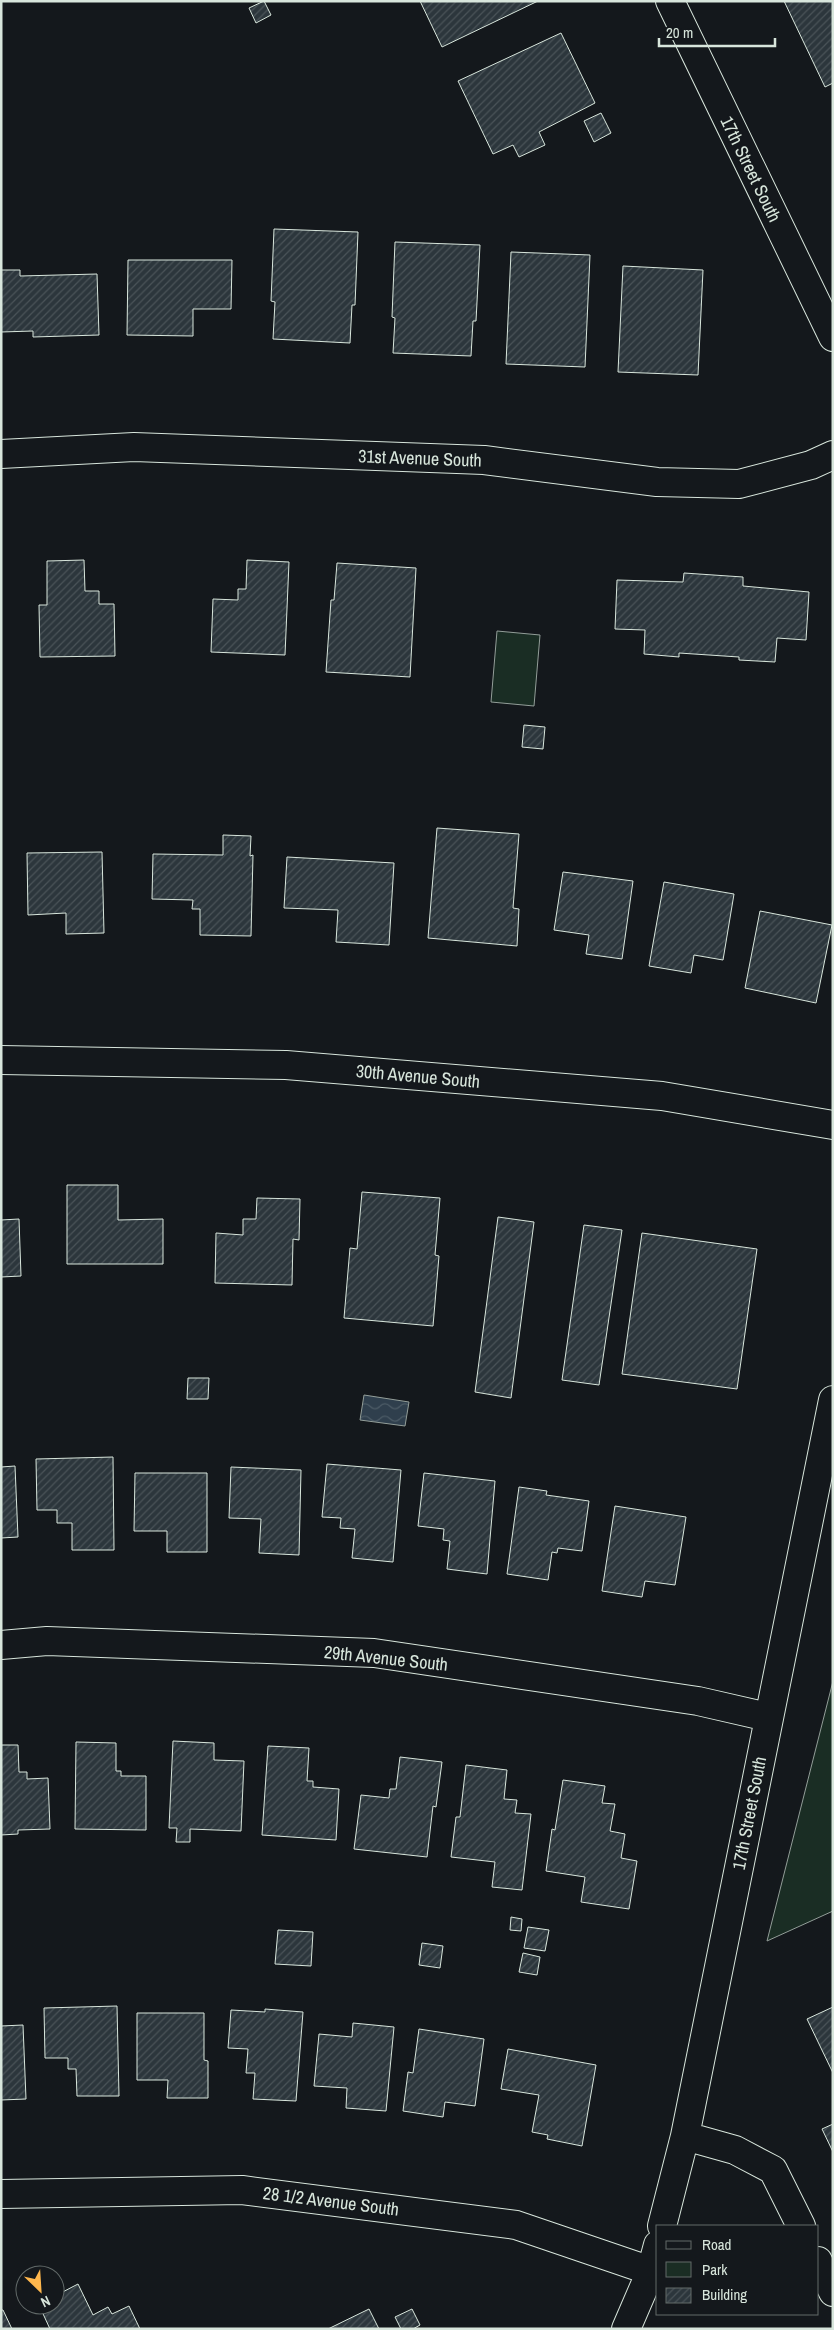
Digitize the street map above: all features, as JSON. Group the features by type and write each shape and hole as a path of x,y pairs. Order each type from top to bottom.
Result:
{"street":[{"name":"17th Street South","path":"670,1 833,337"},
{"name":"31st Avenue South","path":"1,454 134,447 484,460 658,482 739,484 811,466 833,455"},
{"name":"30th Avenue South","path":"1,1060 296,1066 662,1096 833,1125"},
{"name":"17th Street South","path":"662,2225 685,2136 833,1400"},
{"name":"29th Avenue South","path":"1,1645 47,1641 374,1653 698,1701 768,1717"},
{"path":"685,2136 735,2150 773,2170 800,2225"},
{"name":"28 1/2 Avenue South","path":"1,2194 242,2190 516,2225 651,2271"},
{"path":"626,2329 651,2271 656,2252"},
{"path":"819,2263 833,2292"}],"green space":[{"path":"497,631 540,635 534,706 491,702"},
{"path":"833,1681 833,1911 767,1941"}],"water":[{"path":"364,1395 409,1402 405,1426 360,1420"}],"building":[{"path":"264,1 271,15 256,23 249,8"},
{"path":"420,1 538,1 442,47"},
{"path":"784,1 833,1 833,83 825,87"},
{"path":"561,33 595,103 539,132 545,145 519,157 513,145 493,154 458,81"},
{"path":"601,113 611,133 594,142 584,121"},
{"path":"274,229 358,232 355,305 352,305 350,343 273,339 275,302 271,301"},
{"path":"395,242 480,245 476,321 473,321 471,356 393,353 395,318 392,317"},
{"path":"511,252 590,255 585,367 506,364"},
{"path":"128,260 232,260 231,309 193,309 193,336 127,335"},
{"path":"623,266 703,270 698,375 618,372"},
{"path":"1,270 20,270 20,276 97,274 99,335 33,337 33,331 1,332"},
{"path":"84,560 85,591 99,591 99,604 114,604 115,656 40,657 39,605 47,605 47,561"},
{"path":"247,560 289,562 285,655 211,652 213,599 238,600 238,589 246,589"},
{"path":"337,563 416,568 410,677 326,672 331,600 334,600"},
{"path":"684,573 743,577 743,586 809,592 806,640 777,638 775,662 739,660 739,657 679,653 679,657 644,654 645,630 615,629 617,580 683,582"},
{"path":"524,725 545,727 543,749 522,747"},
{"path":"437,828 519,834 513,908 519,909 517,946 428,938"},
{"path":"223,835 251,836 250,856 253,855 251,936 200,935 200,909 192,909 193,900 152,899 153,854 223,855"},
{"path":"102,852 104,933 66,934 66,913 28,915 27,853"},
{"path":"287,857 394,863 389,945 336,942 338,910 284,908"},
{"path":"563,872 633,881 622,959 586,954 589,935 554,930"},
{"path":"664,882 734,894 723,960 694,955 691,973 649,966"},
{"path":"760,911 832,925 816,1003 745,988"},
{"path":"67,1185 118,1185 118,1220 163,1219 163,1264 67,1264"},
{"path":"362,1192 440,1198 435,1255 439,1256 433,1326 344,1318 350,1248 357,1249"},
{"path":"257,1198 300,1199 299,1240 293,1239 292,1285 215,1283 216,1233 243,1235 243,1219 256,1219"},
{"path":"498,1217 534,1222 511,1398 475,1392"},
{"path":"19,1219 21,1276 1,1277 1,1220"},
{"path":"584,1225 622,1230 599,1385 562,1380"},
{"path":"642,1233 757,1249 737,1389 622,1374"},
{"path":"188,1378 209,1378 208,1399 187,1399"},
{"path":"113,1457 114,1550 72,1550 72,1523 57,1523 57,1510 37,1510 36,1459"},
{"path":"327,1464 401,1470 393,1562 352,1558 355,1529 340,1528 341,1518 322,1517"},
{"path":"15,1466 18,1537 1,1538 1,1467"},
{"path":"231,1467 301,1470 299,1555 259,1553 261,1519 229,1518"},
{"path":"135,1473 207,1473 207,1552 167,1552 167,1531 134,1531"},
{"path":"424,1473 495,1481 487,1574 447,1569 450,1541 443,1540 444,1529 418,1526"},
{"path":"519,1487 547,1491 546,1495 589,1501 582,1551 558,1548 557,1553 552,1552 548,1580 507,1574"},
{"path":"615,1506 686,1517 675,1585 645,1581 642,1597 602,1591"},
{"path":"173,1741 214,1743 214,1760 244,1761 241,1831 190,1829 190,1842 176,1842 177,1828 169,1828"},
{"path":"76,1742 116,1743 116,1771 121,1771 121,1776 146,1776 146,1830 75,1829"},
{"path":"1,1745 18,1745 19,1772 27,1772 27,1779 48,1778 50,1829 18,1830 18,1834 1,1835"},
{"path":"268,1746 309,1748 307,1781 313,1781 313,1787 339,1789 336,1840 262,1835"},
{"path":"400,1757 442,1762 436,1807 433,1806 427,1857 354,1849 361,1795 389,1798 390,1789 396,1789"},
{"path":"466,1765 507,1770 504,1799 517,1800 515,1813 531,1814 522,1890 492,1887 495,1862 451,1857 456,1817 460,1817"},
{"path":"563,1780 605,1786 602,1803 615,1804 610,1831 625,1834 621,1858 637,1861 629,1909 581,1902 585,1877 546,1871 552,1829 555,1830"},
{"path":"511,1917 522,1919 521,1931 510,1930"},
{"path":"528,1927 549,1930 545,1951 524,1948"},
{"path":"278,1930 313,1932 311,1966 275,1964"},
{"path":"422,1943 443,1946 440,1968 419,1965"},
{"path":"523,1953 540,1957 537,1975 519,1972"},
{"path":"117,2006 119,2096 77,2096 76,2069 68,2069 68,2058 45,2058 44,2008"},
{"path":"833,2007 833,2073 807,2019"},
{"path":"265,2009 303,2012 296,2101 253,2099 255,2073 246,2073 248,2049 228,2048 231,2010 265,2012"},
{"path":"137,2013 204,2013 204,2060 208,2061 208,2098 167,2098 168,2080 137,2080"},
{"path":"353,2023 394,2027 386,2111 346,2108 347,2088 314,2086 319,2034 352,2037"},
{"path":"23,2025 26,2099 1,2100 1,2026"},
{"path":"419,2029 484,2039 475,2106 445,2102 443,2117 403,2111 408,2072 413,2073"},
{"path":"508,2049 596,2065 582,2146 547,2139 548,2135 532,2132 539,2095 501,2089"},
{"path":"833,2124 833,2152 822,2129"},
{"path":"78,2284 93,2315 108,2307 112,2314 129,2306 140,2329 50,2329 44,2315 65,2315 65,2291"},
{"path":"369,2309 379,2329 328,2329"},
{"path":"412,2309 420,2325 413,2329 401,2329 395,2317"},
{"path":"1,2310 3,2310 12,2329 1,2329"}]}
